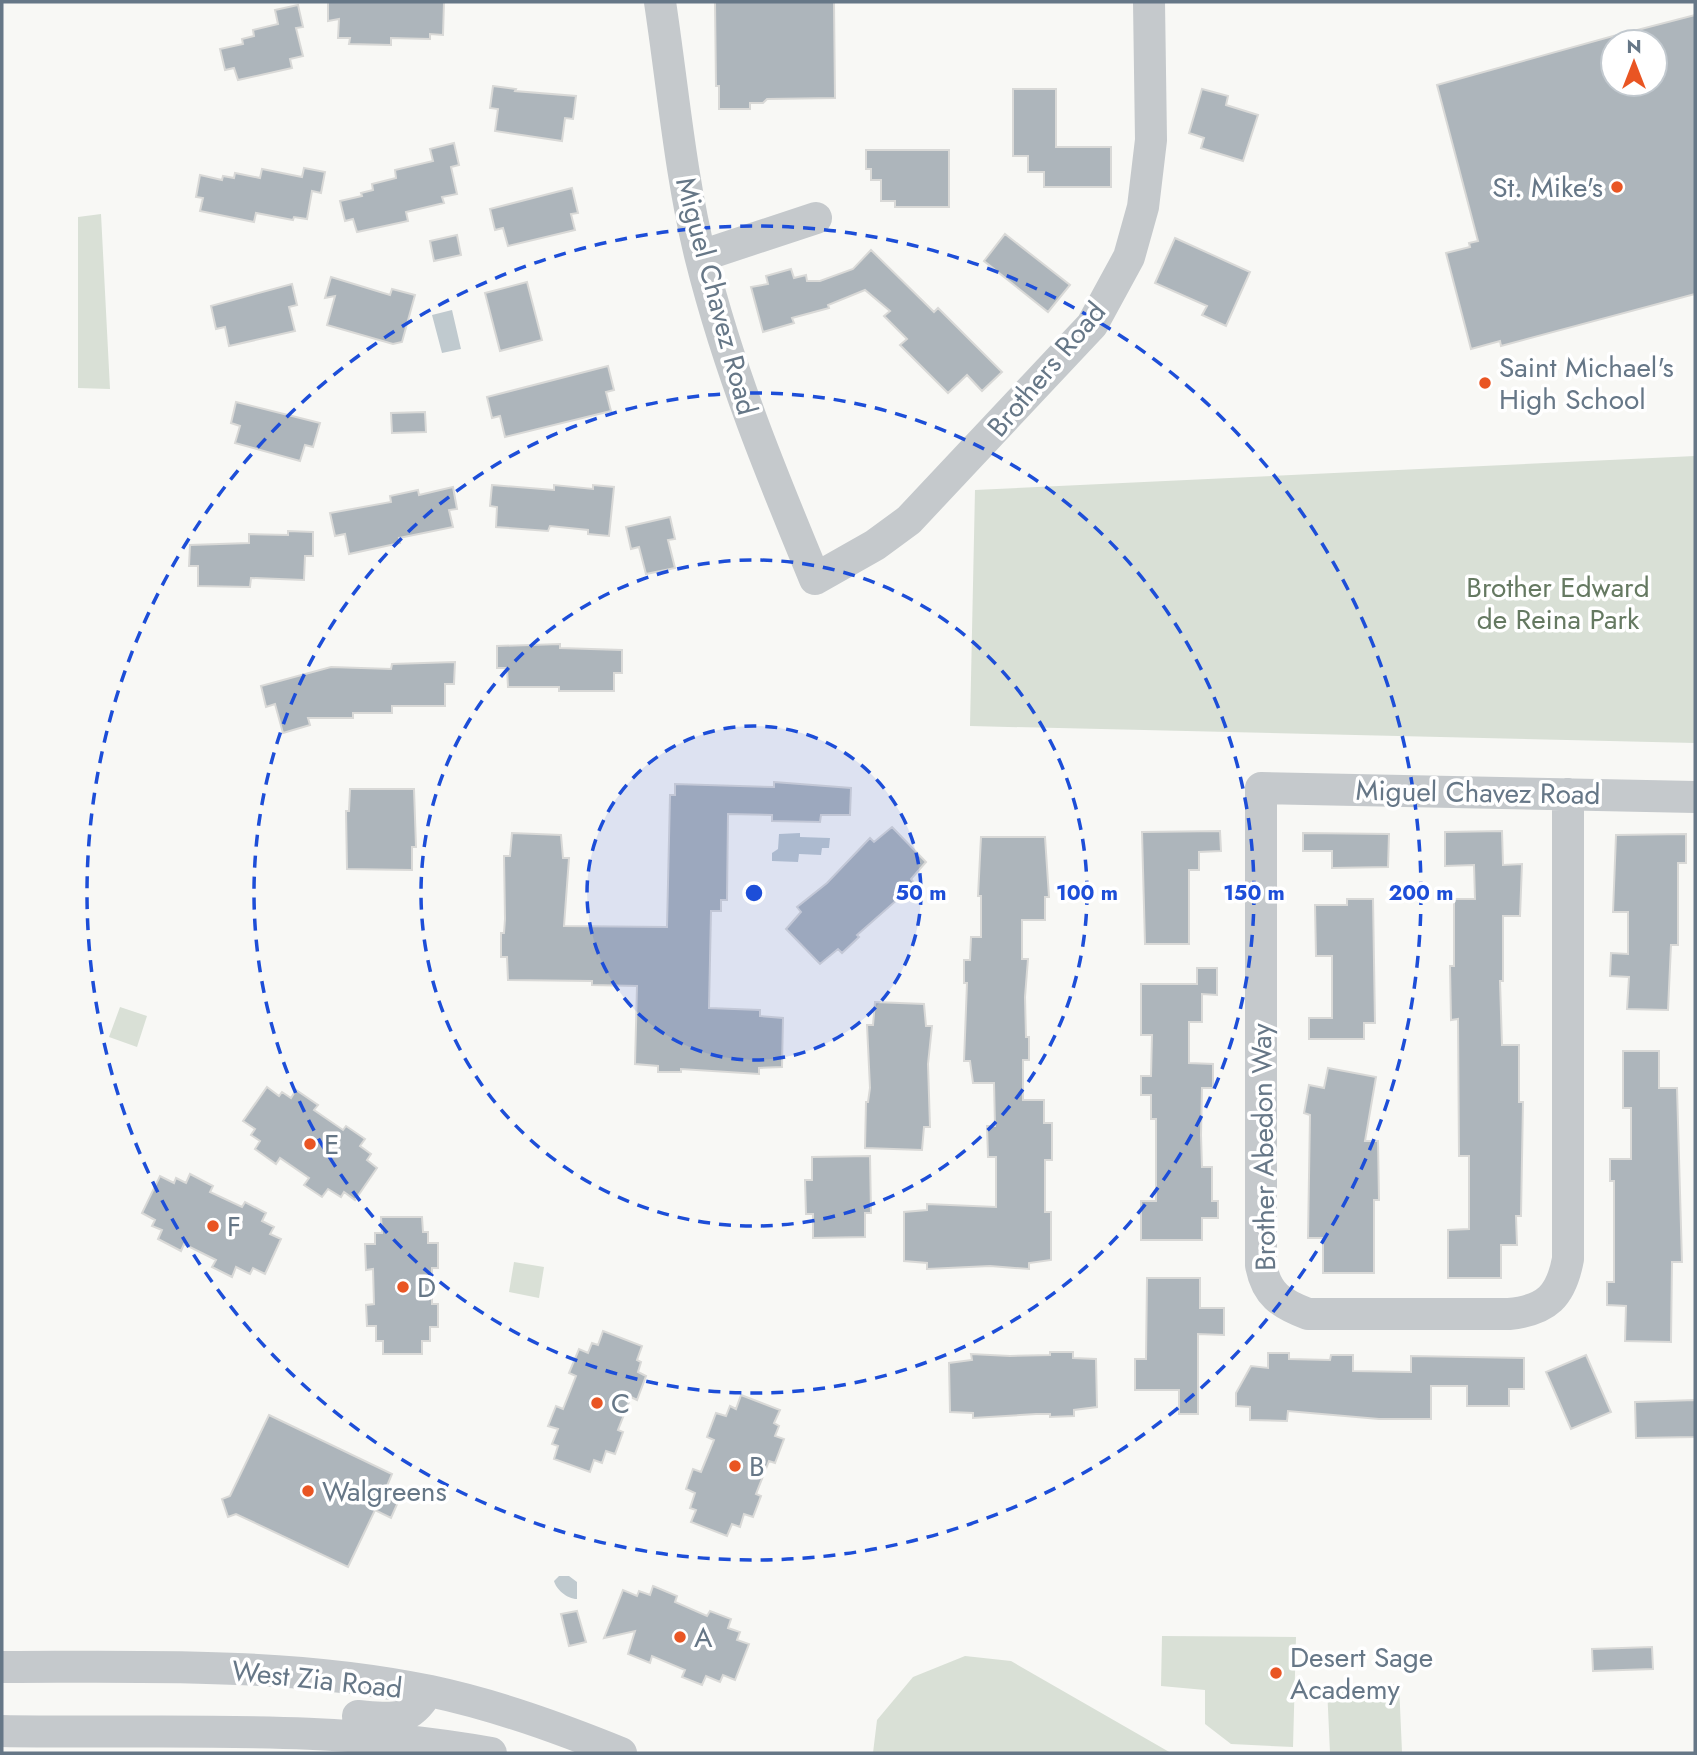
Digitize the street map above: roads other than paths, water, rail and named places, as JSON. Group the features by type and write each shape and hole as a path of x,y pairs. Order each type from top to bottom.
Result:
{"street":[{"name":"Miguel Chavez Road","path":"660,2 681,161 701,256 753,431 815,579"},
{"name":"Brothers Road","path":"815,579 875,545 909,520 1091,325 1129,257 1143,207 1151,140 1149,2"},
{"path":"701,256 816,218"},
{"name":"Miguel Chavez Road","path":"1261,788 1695,797"},
{"name":"Brother Abedon Way","path":"1261,788 1261,1265 1265,1283 1275,1298 1288,1307 1308,1314 1524,1313 1540,1308 1563,1283 1568,1259 1568,794"},
{"name":"West Zia Road","path":"2,1667 194,1667 301,1673 428,1691 550,1725 621,1753"},
{"path":"33,1731 157,1713 391,1717 416,1710 428,1691 448,1724 481,1751"},
{"name":"West Zia Road","path":"2,1731 297,1731 409,1739 481,1751"}],"place":[{"name":"St. Mike's","path":"1617,187"},
{"name":"Saint Michael's High School","path":"1485,383"},
{"name":"E","path":"310,1144"},
{"name":"F","path":"213,1226"},
{"name":"D","path":"403,1287"},
{"name":"C","path":"597,1403"},
{"name":"B","path":"735,1466"},
{"name":"Walgreens","path":"308,1491"},
{"name":"A","path":"680,1637"},
{"name":"Desert Sage Academy","path":"1276,1673"}],"park label":[{"name":"Brother Edward de Reina Park","path":"1558,603"}]}
